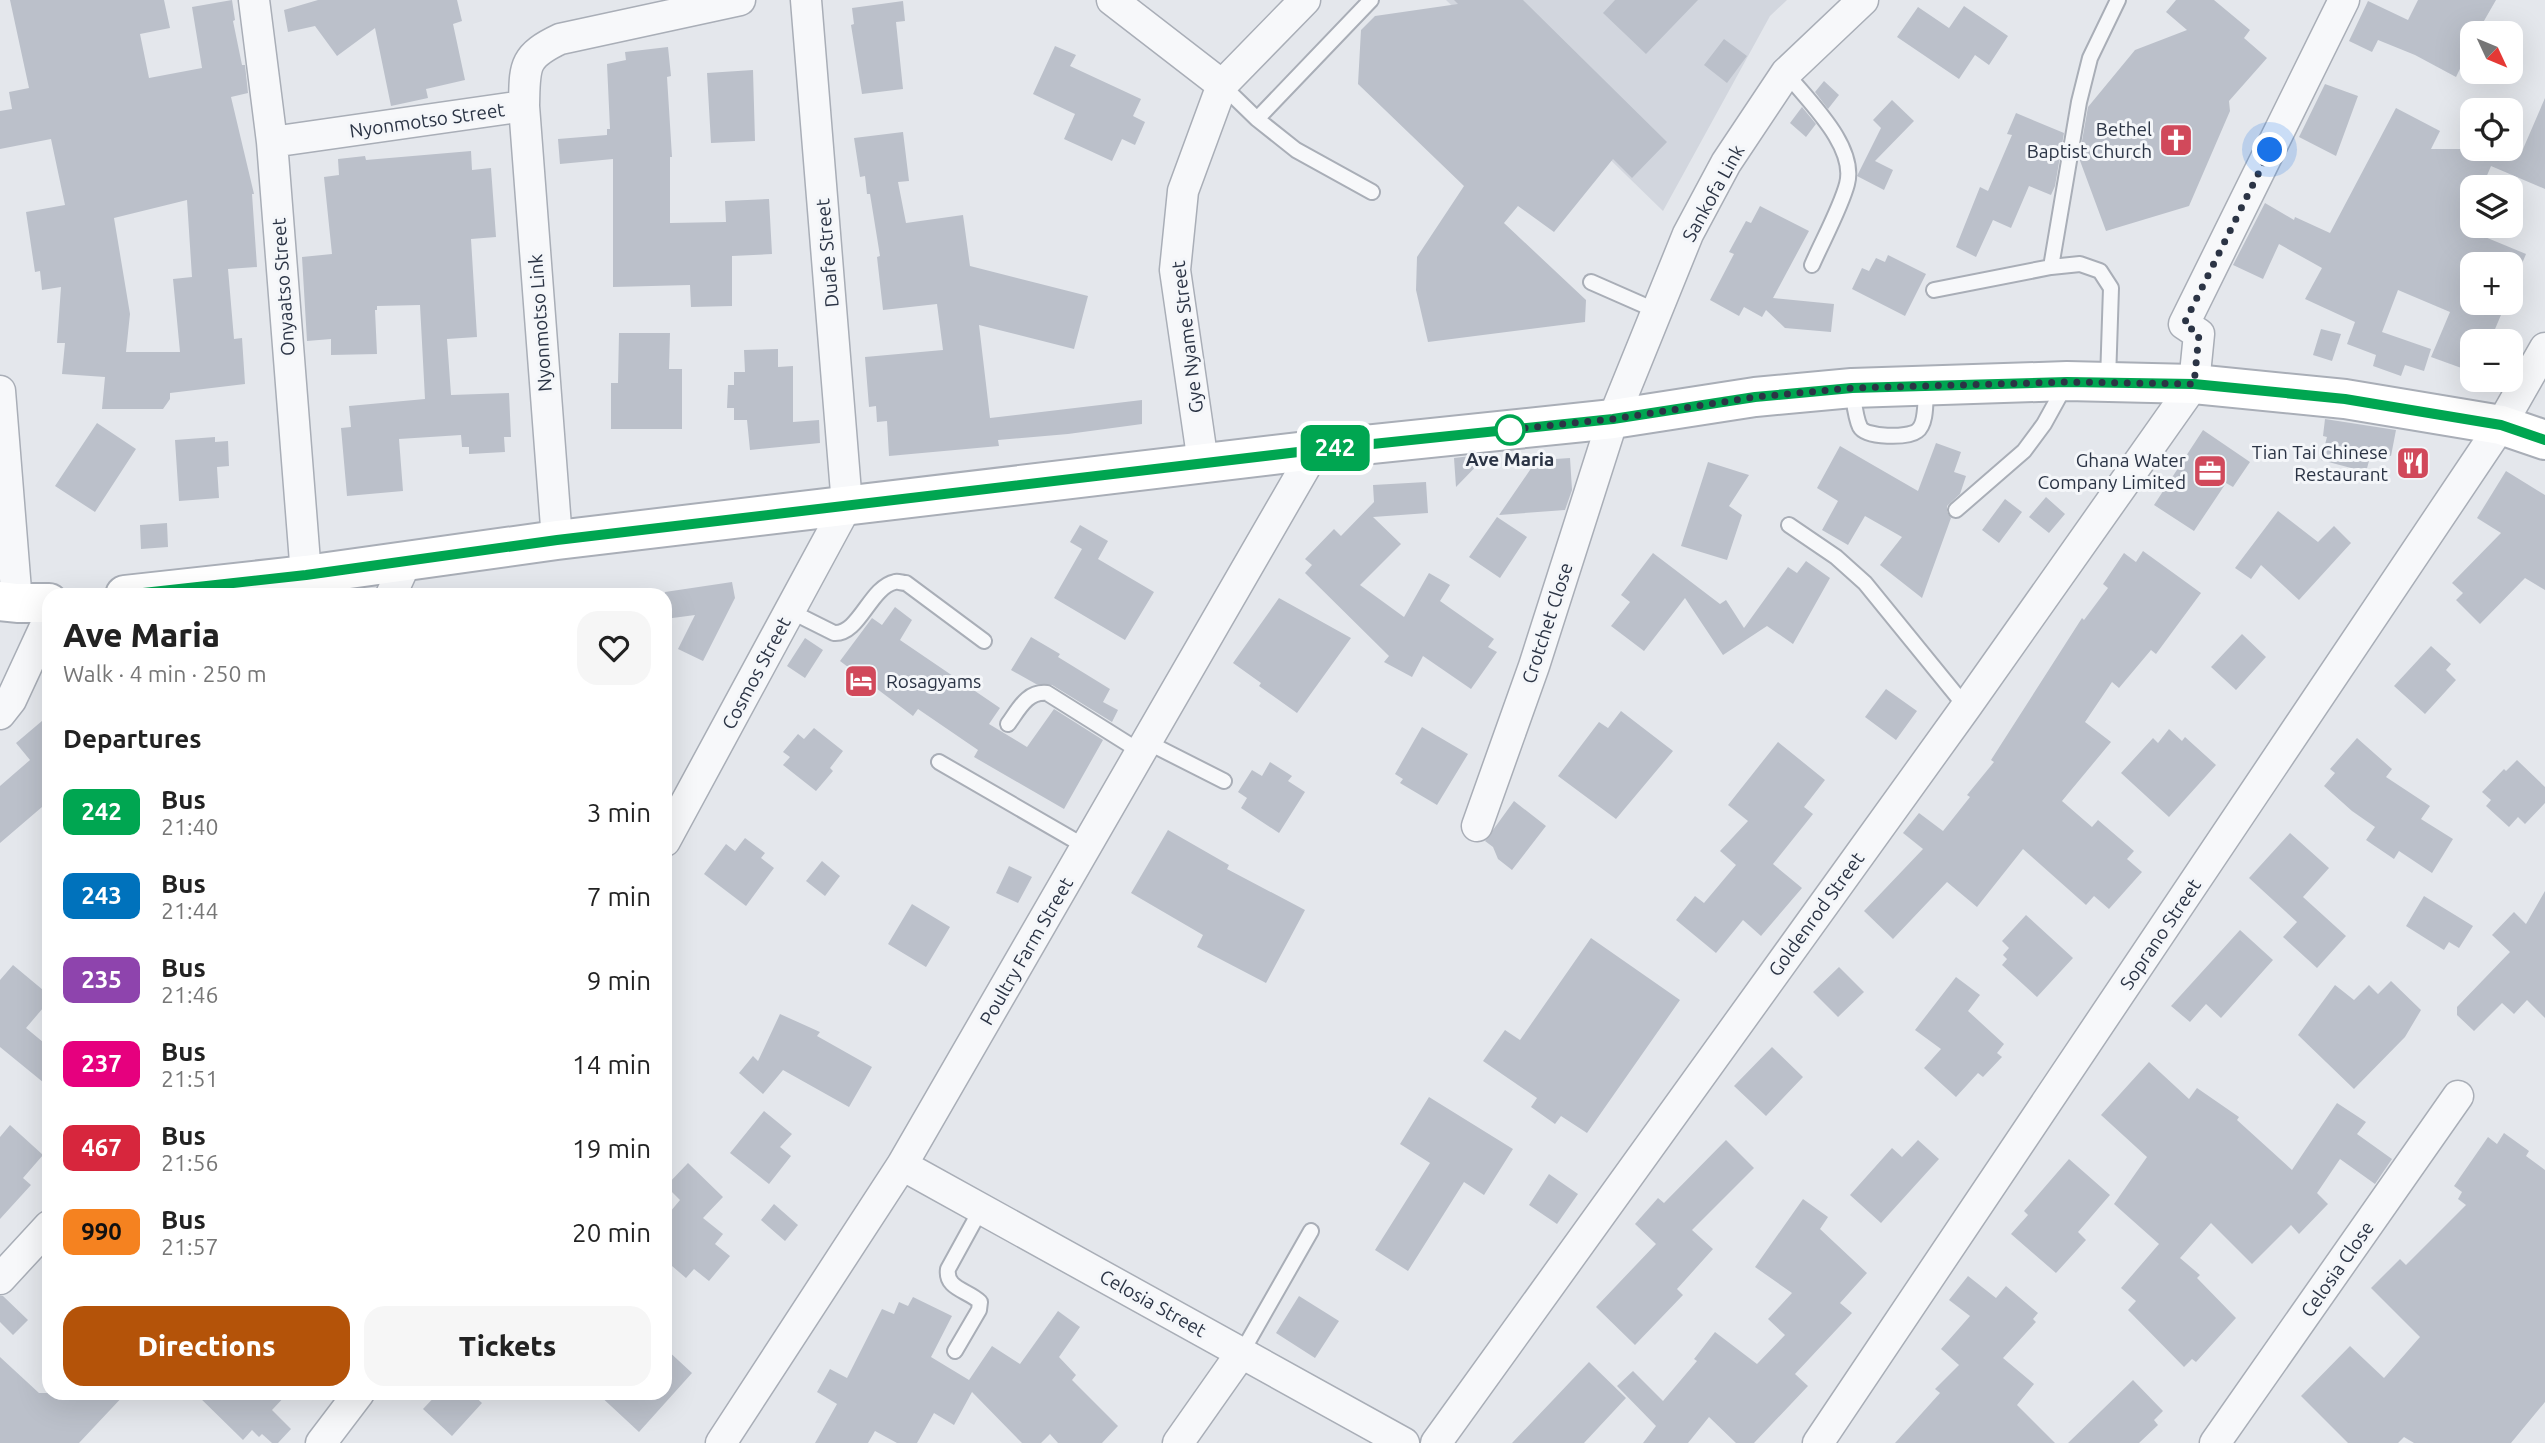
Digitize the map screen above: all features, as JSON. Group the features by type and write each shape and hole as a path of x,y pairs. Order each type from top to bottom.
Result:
{"main road":[{"path":"188,588 847,505 1315,450 1613,419 1755,397 1852,388 2067,382 2194,384 2345,399 2501,425 2545,440"}],"street":[{"name":"Onyaatso Street","path":"254,0 272,142 306,575"},
{"name":"Nyonmotso Street","path":"272,142 524,106 525,68 539,49 560,39 740,0"},
{"name":"Duafe Street","path":"806,0 847,505"},
{"path":"1112,0 1222,85"},
{"name":"Gye Nyame Street","path":"1203,463 1175,270 1183,191 1222,85 1305,0"},
{"name":"Sankofa Link","path":"1613,419 1688,234 1727,163 1786,73 1863,0"},
{"path":"2194,384 2199,334 2184,324 2344,0"},
{"name":"Nyonmotso Link","path":"524,106 557,540"},
{"name":"Soprano Street","path":"1818,1443 2501,425 2545,348"},
{"name":"Goldenrod Street","path":"1436,1443 1966,707 2194,384"},
{"path":"0,391 29,606 11,700 0,713"},
{"name":"Crotchet Close","path":"1477,826 1534,666 1613,419"},
{"name":"Poultry Farm Street","path":"721,1443 902,1165 1315,450"},
{"name":"Cosmos Street","path":"672,828 847,505"},
{"path":"394,588 407,560"},
{"name":"Celosia Close","path":"2215,1443 2458,1096"},
{"name":"Celosia Street","path":"902,1165 1404,1443"},
{"path":"0,1279 42,1234"},
{"path":"1178,1443 1242,1352"},
{"path":"321,1443 354,1400"}],"lane":[{"path":"1257,119 1371,0"},
{"path":"2051,267 2079,102 2090,58 2118,0"},
{"path":"1786,73 1840,141 1848,162 1847,184 1812,265"},
{"path":"1222,85 1257,119 1296,150 1372,192"},
{"path":"1934,290 2051,267 2080,264 2100,271 2110,288 2108,382"},
{"path":"1591,282 1657,311"},
{"path":"1956,510 2024,451 2044,424 2067,382"},
{"path":"1789,525 1836,557 1865,583 1966,707"},
{"path":"790,611 841,634 881,591 893,582 906,583 984,641"},
{"path":"1009,724 1027,698 1038,692 1047,693 1144,747 1224,781"},
{"path":"939,762 1086,847"},
{"path":"955,1351 979,1310 980,1302 950,1284 947,1278 948,1269 981,1209"},
{"path":"1242,1352 1311,1231"}],"shaded area":[{"path":"1446,0 1787,0 1770,16 1663,211"}],"building":[{"path":"10,0 164,0 170,28 140,34 149,78 202,68 192,7 232,0 233,21 242,65 245,65 248,93 231,97 254,194 257,267 228,269 234,339 242,338 245,384 170,393 170,399 163,409 102,409 105,377 62,374 65,343 57,343 61,287 42,290 40,271 35,272 26,212 65,205 51,139 0,149 0,111 12,109 9,92 29,88","holes":["187,200 192,277 173,279 180,352 126,352 130,314 114,218"]},
{"path":"318,0 457,0 462,21 453,24 465,80 426,89 428,98 391,106 375,28 337,56 315,26 288,32 284,10"},
{"path":"1454,0 1523,0 1667,142 1632,178 1613,159 1554,232 1518,206 1504,223 1586,300 1585,322 1428,342 1416,290 1417,257 1464,186 1358,84 1361,30 1375,16 1458,4"},
{"path":"1615,0 1698,0 1646,54 1603,13"},
{"path":"2176,0 2214,0 2250,30 2244,38 2267,58 2229,101 2230,111 2189,206 2106,231 2079,158 2088,107 2135,50 2187,30 2166,12"},
{"path":"2418,0 2496,0 2484,21 2460,21 2460,69 2456,77 2415,55 2378,40 2372,52 2349,41 2368,1 2408,20"},
{"path":"903,1 905,21 896,22 903,89 862,94 851,25 854,24 852,8"},
{"path":"1964,6 2008,36 1989,65 1975,55 1959,79 1897,37 1918,7 1949,28"},
{"path":"1724,39 1747,56 1727,83 1704,65"},
{"path":"1055,46 1076,55 1070,66 1141,99 1133,116 1145,122 1135,145 1122,139 1112,161 1064,139 1075,114 1033,94"},
{"path":"668,47 672,157 670,223 726,222 725,201 769,199 772,254 732,256 732,306 691,307 690,285 613,287 613,159 560,164 558,139 607,135 607,129 610,129 607,64 626,60 625,52"},
{"path":"753,70 755,141 711,143 707,73"},
{"path":"1824,81 1839,95 1828,109 1815,92"},
{"path":"2325,84 2358,96 2336,156 2299,137"},
{"path":"2545,98 2545,189 2523,180 2523,175 2512,175 2491,166 2487,175 2460,175 2460,238 2487,238 2521,252 2460,252 2460,315 2501,315 2495,329 2460,329 2460,367 2431,357 2450,312 2398,290 2382,332 2431,349 2424,371 2405,365 2401,376 2373,366 2376,355 2347,344 2355,322 2305,299 2322,268 2279,244 2263,279 2233,265 2265,203 2294,220 2295,217 2330,233 2396,108 2440,131 2431,149 2460,149 2460,161 2523,161 2523,149"},
{"path":"1892,100 1914,121 1875,161 1893,170 1884,190 1857,176 1881,128 1873,120"},
{"path":"1802,107 1816,124 1806,137 1790,123"},
{"path":"2016,113 2064,133 2055,186 2051,195 2029,186 2011,228 1993,220 1976,257 1956,247 1980,187 1988,191 2012,135 2007,134"},
{"path":"903,132 909,181 898,182 906,223 963,215 970,266 1088,296 1074,349 979,325 990,418 1142,400 1142,424 998,440 999,446 889,456 887,421 877,422 876,406 869,407 865,357 943,350 937,304 883,310 877,257 880,256 870,194 867,194 865,176 860,177 854,138"},
{"path":"471,151 472,170 491,168 496,237 471,239 477,337 447,339 451,395 509,393 511,437 504,437 505,452 469,454 469,447 462,447 461,435 399,439 403,491 347,496 341,428 351,427 349,406 425,399 420,305 377,306 377,354 331,355 331,339 307,341 302,257 332,254 324,177 339,175 338,159 365,156 366,160"},
{"path":"1760,206 1809,231 1773,298 1834,304 1831,332 1785,328 1766,310 1762,317 1744,307 1739,316 1710,300 1734,254 1729,252 1746,221 1751,223"},
{"path":"1888,255 1926,274 1905,316 1852,289 1862,268 1869,271 1876,258 1885,262"},
{"path":"2321,329 2341,334 2332,361 2313,355"},
{"path":"619,333 670,333 669,369 682,369 682,429 611,429 611,383 618,383"},
{"path":"778,349 778,367 793,366 793,422 819,420 820,443 750,450 747,420 734,420 734,408 727,408 728,385 734,385 734,372 745,372 744,350"},
{"path":"2325,419 2396,430 2391,456 2372,450 2366,472 2321,460 2327,437 2323,436"},
{"path":"97,423 136,449 95,512 55,486"},
{"path":"2203,430 2250,462 2233,487 2226,483 2194,531 2154,505"},
{"path":"215,437 215,442 228,441 229,466 217,467 219,498 179,501 175,440"},
{"path":"1936,443 1961,452 1954,472 1966,476 1960,494 1947,506 1951,518 1922,598 1880,565 1902,537 1865,516 1848,545 1822,530 1838,501 1817,488 1840,446 1918,491"},
{"path":"1488,454 1456,487 1454,458"},
{"path":"1570,458 1572,490 1565,510 1499,515 1532,467 1540,466 1540,460"},
{"path":"1708,462 1749,475 1729,506 1742,515 1727,560 1681,546"},
{"path":"2506,471 2545,495 2545,590 2525,578 2480,624 2456,600 2463,593 2452,583 2501,533 2477,518"},
{"path":"1426,482 1428,513 1373,517 1401,544 1360,585 1404,617 1429,573 1450,585 1440,601 1494,639 1488,647 1497,652 1471,689 1423,656 1412,677 1384,662 1389,656 1305,573 1312,565 1305,559 1334,529 1341,536 1374,502 1373,485"},
{"path":"2046,497 2065,514 2049,533 2029,517"},
{"path":"2005,499 2022,512 1999,543 1982,530"},
{"path":"2278,511 2318,542 2334,526 2351,543 2299,600 2261,565 2251,579 2235,568"},
{"path":"1497,517 1527,537 1500,578 1469,557"},
{"path":"167,523 168,547 141,549 140,525"},
{"path":"1080,525 1108,541 1098,559 1154,592 1125,640 1054,598 1082,549 1070,542"},
{"path":"2143,551 2201,593 2156,654 2151,650 2119,688 2112,682 2085,722 2111,742 2062,801 2092,827 2098,820 2134,851 2127,859 2142,872 2109,909 2094,896 2086,905 2023,849 1977,907 1947,882 1893,939 1864,911 1923,849 1903,833 1919,813 1943,831 1994,762 1991,760 2082,618 2084,620 2108,588 2103,584 2124,553 2136,562"},
{"path":"1653,553 1720,604 1726,600 1744,628 1788,567 1797,573 1806,561 1830,578 1793,644 1767,626 1723,655 1685,598 1644,651 1611,626 1630,602 1621,595"},
{"path":"732,582 735,598 703,661 678,649 695,615 672,618 672,591"},
{"path":"1279,598 1351,638 1297,713 1259,686 1261,683 1233,663"},
{"path":"895,607 912,620 900,640 1000,708 989,724 1027,747 1054,709 1103,740 1064,809 974,757 978,750 918,709 913,716 840,661 872,618 882,625"},
{"path":"2242,634 2266,657 2236,690 2211,667"},
{"path":"1031,637 1110,689 1103,702 1118,710 1112,722 1052,685 1036,684 1011,670"},
{"path":"805,638 823,650 805,678 787,666"},
{"path":"2431,646 2451,664 2446,670 2456,680 2425,714 2394,686"},
{"path":"1886,689 1917,711 1896,740 1865,717"},
{"path":"1621,711 1673,751 1616,819 1558,776 1599,722 1608,728"},
{"path":"42,721 42,807 0,843 0,786 30,760 16,743"},
{"path":"1422,727 1468,754 1437,805 1400,783 1403,779 1395,774"},
{"path":"814,728 843,751 830,768 833,771 816,791 783,765 790,757 783,752 798,734 804,739"},
{"path":"2169,729 2182,741 2185,737 2216,765 2169,817 2121,773 2153,738 2158,743"},
{"path":"2357,738 2392,769 2386,777 2430,806 2421,819 2453,839 2432,873 2399,851 2394,859 2366,840 2375,827 2324,786 2335,773 2330,769"},
{"path":"1778,742 1825,780 1804,807 1813,814 1773,864 1802,888 1761,936 1743,920 1716,953 1676,920 1695,896 1704,903 1736,865 1720,851 1748,821 1728,805"},
{"path":"2517,760 2545,787 2545,803 2525,824 2518,817 2509,827 2486,806 2491,800 2482,792 2504,769 2506,771"},
{"path":"1270,762 1292,776 1288,781 1305,792 1279,833 1241,808 1247,798 1238,792 1252,770 1262,776"},
{"path":"1514,801 1546,826 1512,870 1498,859 1493,847 1485,841"},
{"path":"1168,830 1229,865 1227,869 1305,910 1266,983 1197,947 1203,935 1131,893"},
{"path":"2290,833 2329,868 2303,897 2346,936 2317,968 2283,937 2297,922 2249,878"},
{"path":"745,838 765,853 761,858 774,868 746,906 704,874 726,844 735,851"},
{"path":"822,861 840,876 825,896 806,881"},
{"path":"1009,866 1032,877 1018,903 996,893"},
{"path":"2545,891 2545,1018 2527,1000 2514,1014 2502,1003 2474,1031 2457,1015 2457,1007 2510,952 2492,935 2514,912 2526,924"},
{"path":"2424,896 2473,926 2459,948 2449,942 2444,950 2406,926"},
{"path":"912,904 950,927 926,967 888,944"},
{"path":"2026,915 2073,958 2037,997 2002,965 2007,959 2003,955 2009,948 2002,941"},
{"path":"2240,930 2273,960 2221,1018 2206,1004 2190,1022 2171,1006"},
{"path":"1591,938 1680,1000 1587,1133 1561,1116 1555,1124 1531,1107 1537,1098 1483,1061 1505,1030 1520,1040"},
{"path":"13,965 42,989 42,1009 26,1028 42,1041 42,1081 0,1047 0,980"},
{"path":"1839,967 1864,992 1838,1017 1813,992"},
{"path":"1956,977 1980,995 1968,1011 2004,1044 1997,1053 2002,1057 1983,1077 1978,1073 1956,1097 1924,1068 1941,1049 1915,1030"},
{"path":"2391,981 2421,1010 2405,1037 2354,1089 2298,1035 2335,985 2354,1000 2369,985 2378,994"},
{"path":"780,1014 820,1032 817,1036 872,1067 849,1107 783,1070 763,1094 739,1073 753,1056 758,1061"},
{"path":"1772,1047 1803,1077 1766,1116 1734,1086"},
{"path":"2149,1062 2189,1099 2197,1088 2239,1117 2237,1120 2292,1170 2337,1103 2366,1122 2357,1134 2392,1159 2375,1184 2340,1159 2317,1193 2328,1204 2299,1234 2291,1225 2252,1264 2211,1223 2180,1258 2200,1275 2197,1278 2236,1318 2196,1362 2192,1359 2184,1367 2128,1310 2136,1301 2121,1288 2159,1244 2114,1204 2147,1157 2101,1115"},
{"path":"1429,1097 1513,1149 1484,1195 1464,1182 1408,1271 1375,1250 1430,1163 1400,1144"},
{"path":"764,1111 792,1134 780,1147 791,1156 769,1184 730,1153"},
{"path":"10,1125 42,1156 23,1178 31,1185 0,1219 0,1137"},
{"path":"2504,1133 2529,1151 2526,1156 2545,1170 2545,1402 2511,1443 2414,1443 2404,1437 2398,1443 2348,1443 2301,1396 2350,1346 2384,1378 2420,1337 2371,1288 2400,1259 2406,1265 2466,1205 2458,1199 2462,1192 2454,1186 2488,1137 2497,1144"},
{"path":"1726,1140 1754,1168 1692,1230 1713,1249 1677,1289 1683,1295 1635,1345 1596,1307 1656,1244 1635,1224 1658,1198 1664,1203"},
{"path":"1918,1140 1939,1159 1881,1223 1850,1195 1892,1148 1902,1157"},
{"path":"2069,1159 2110,1195 2078,1232 2086,1240 2056,1273 2011,1234 2028,1215 2024,1211"},
{"path":"688,1163 723,1197 703,1218 723,1234 715,1244 730,1256 709,1281 694,1269 686,1278 672,1266 672,1210 680,1200 672,1192 672,1180"},
{"path":"1549,1174 1578,1194 1557,1224 1529,1205"},
{"path":"1803,1199 1828,1217 1820,1229 1867,1273 1840,1303 1852,1313 1795,1374 1808,1386 1754,1443 1736,1443 1709,1417 1688,1443 1643,1443 1656,1426 1617,1386 1633,1371 1663,1401 1697,1361 1694,1359 1715,1332 1757,1364 1785,1335 1768,1319 1792,1293 1755,1267"},
{"path":"774,1204 798,1225 785,1241 761,1220"},
{"path":"1968,1276 1996,1298 2006,1286 2038,1313 2033,1319 2036,1322 2003,1358 2034,1384 2017,1405 2055,1443 1895,1443 1940,1393 1935,1389 1959,1365 1941,1349 1970,1316 1949,1300"},
{"path":"0,1296 28,1320 13,1335 0,1322"},
{"path":"1299,1296 1339,1321 1315,1358 1276,1333"},
{"path":"913,1297 952,1316 931,1357 969,1380 992,1346 1020,1364 1058,1311 1080,1327 1059,1357 1076,1375 1072,1380 1118,1426 1102,1443 1058,1443 1050,1434 1041,1443 1022,1443 972,1392 954,1425 934,1413 917,1443 897,1443 875,1431 868,1443 815,1443 837,1404 817,1392 830,1369 847,1378 882,1309 894,1314 899,1302 908,1306"},
{"path":"672,1354 692,1373 672,1395"},
{"path":"0,1357 42,1393 42,1400 119,1400 79,1443 0,1443"},
{"path":"1589,1362 1626,1398 1584,1443 1512,1443"},
{"path":"2133,1380 2163,1411 2154,1420 2158,1425 2139,1443 2068,1443"},
{"path":"202,1400 281,1400 272,1410 291,1429 278,1443 272,1443 262,1434 259,1437 252,1430 243,1440"},
{"path":"431,1400 479,1400 482,1403 452,1436 423,1409"},
{"path":"605,1400 668,1400 639,1432"}],"bus line":[{"name":"242","path":"188,588 306,575 557,540 1315,450 1613,419 1755,397 1852,388 2067,382 2194,384 2345,399 2501,425 2545,440"}],"place":[{"name":"Bethel Baptist Church","path":"2176,140"},
{"name":"Ave Maria","path":"1510,430"},
{"name":"Tian Tai Chinese Restaurant","path":"2413,463"},
{"name":"Ghana Water Company Limited","path":"2210,471"},
{"name":"Rosagyams","path":"861,681"}],"route":[{"path":"1510,430 1505,430 1613,419 1755,397 1852,388 2067,382 2194,384 2199,334 2184,324 2270,150"}]}
